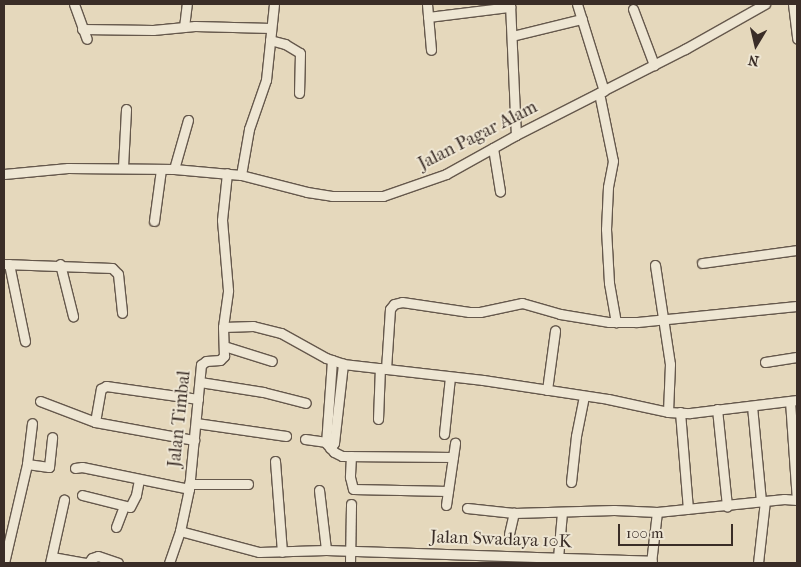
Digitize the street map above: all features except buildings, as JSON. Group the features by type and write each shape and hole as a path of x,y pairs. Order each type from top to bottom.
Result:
{"street":[{"path":"74,4 87,39"},
{"path":"184,27 187,4"},
{"path":"241,175 249,129 266,80 274,4"},
{"path":"427,4 431,50"},
{"path":"577,4 602,92 613,161 608,187 606,229 609,283 616,322"},
{"name":"Jalan Pagar Alam","path":"4,174 68,168 174,169 241,175 315,193 383,196 446,174 516,134 654,65 765,4"},
{"path":"793,4 797,39"},
{"path":"428,17 467,7 510,5 516,134"},
{"path":"633,9 654,65"},
{"path":"512,36 582,18"},
{"path":"82,29 153,30 227,26 272,28"},
{"path":"270,40 285,44 300,53 299,93"},
{"path":"123,168 126,109"},
{"path":"174,169 188,120"},
{"path":"493,148 500,191"},
{"path":"154,221 162,169"},
{"path":"227,173 222,220 228,290 223,327 224,346 272,361"},
{"path":"702,263 797,250"},
{"path":"26,341 6,264 100,266 115,270 118,274 122,313"},
{"path":"60,264 73,316"},
{"path":"655,265 670,364 668,412"},
{"path":"378,419 390,310 398,302 469,312 480,312 522,303 560,314 616,322 797,306"},
{"path":"223,327 253,326 281,333 343,364 547,390 668,412 794,401 797,500 763,501 657,512 614,510 514,513 467,508"},
{"path":"547,390 555,331"},
{"name":"Jalan Timbal","path":"169,563 180,531 189,486 203,363 223,359 224,346"},
{"path":"765,362 797,357"},
{"path":"330,445 332,360"},
{"path":"330,445 343,364"},
{"path":"444,434 450,377"},
{"path":"200,382 263,392 306,403"},
{"path":"95,422 101,390 106,386 198,399"},
{"path":"571,482 576,436 584,396"},
{"path":"40,401 95,422 194,440"},
{"path":"752,406 763,501 758,563"},
{"path":"717,409 727,506"},
{"path":"680,412 688,509"},
{"path":"4,563 8,530 27,464 32,423"},
{"path":"196,423 286,436"},
{"path":"27,464 49,466 52,437"},
{"path":"305,439 330,445 338,454 351,456 453,457"},
{"path":"446,504 455,443"},
{"path":"351,456 351,487 355,490 448,491"},
{"path":"275,461 282,552"},
{"path":"75,468 82,467 139,479 189,486 248,484"},
{"path":"82,495 130,507 133,504 139,479"},
{"path":"319,490 326,550"},
{"path":"64,500 51,560 87,563 92,558 98,556 118,563"},
{"path":"350,563 348,551 351,504"},
{"path":"116,527 124,506"},
{"path":"558,558 562,512"},
{"path":"651,562 657,512"},
{"path":"509,534 514,513"},
{"name":"Jalan Swadaya 10K","path":"180,531 259,552 326,550 651,562"}]}
